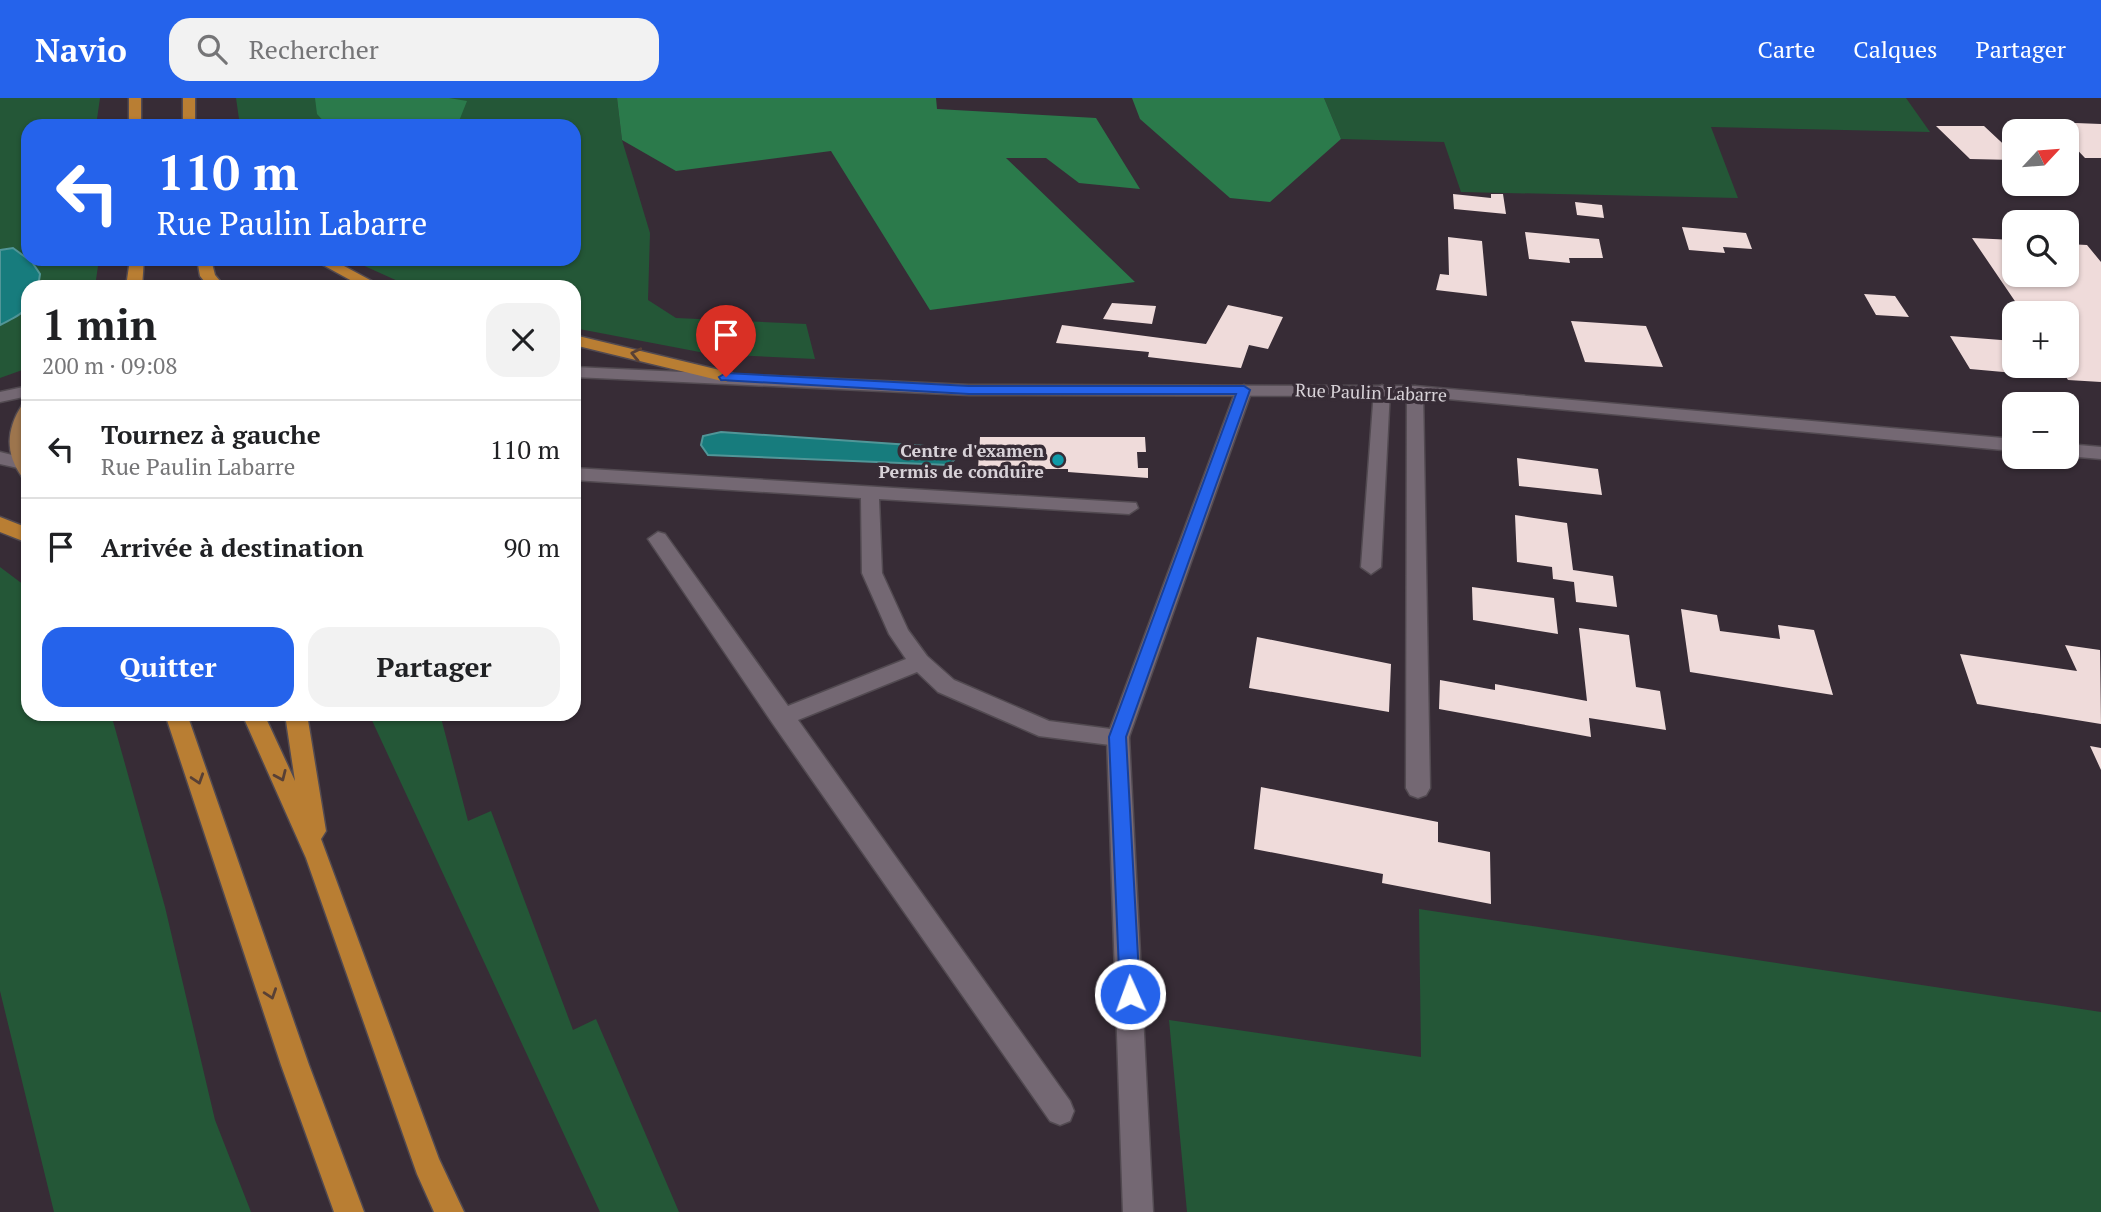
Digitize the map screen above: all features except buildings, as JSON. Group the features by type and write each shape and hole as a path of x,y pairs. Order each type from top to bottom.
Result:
{"highway":[{"path":"135,98 135,119"},
{"path":"189,98 189,119"},
{"path":"333,266 361,280"},
{"path":"581,342 726,377"},
{"path":"0,524 21,533"},
{"path":"178,721 295,1065 349,1212"},
{"path":"256,721 318,858 427,1164 449,1212"},
{"path":"297,721 318,858"}],"main road":[{"path":"15,464 16,438 21,426"}],"street":[{"name":"Rue Paulin Labarre","path":"581,372 969,390 1415,391 2002,444"},
{"path":"1138,1212 1118,737 1244,390"},
{"path":"1371,567 1382,390"},
{"path":"1415,391 1418,788"},
{"path":"0,397 21,392"},
{"path":"2079,451 2101,453"},
{"path":"581,474 1129,508"},
{"path":"870,494 872,573 899,634 920,663 946,687 1047,730 1118,737"},
{"path":"658,539 781,718 1060,1111"},
{"path":"781,718 920,663"}],"green space":[{"path":"0,98 100,98 97,119 21,119 21,266 98,266 96,280 21,280 21,370 0,378"},
{"path":"236,98 617,98 622,140 650,233 648,300 676,318 806,324 815,359 710,354 581,329 581,280 396,280 364,266 581,266 581,119 239,119"},
{"path":"315,98 449,98 467,101 460,119 322,119 317,114"},
{"path":"617,98 936,98 937,109 1096,118 1140,189 1079,183 1046,158 1006,158 1135,282 930,310 831,151 676,171 622,140"},
{"path":"1132,98 1324,98 1341,139 1270,202 1230,198 1140,119"},
{"path":"1324,98 1906,98 1930,132 1711,127 1738,198 1461,192 1444,142 1341,139"},
{"path":"0,567 21,583 21,721 113,721 165,907 215,1120 251,1212 54,1212 0,991"},
{"path":"372,721 442,721 468,821 491,811 573,1030 596,1019 679,1212 600,1212"},
{"path":"1419,909 2101,1012 2101,1212 1187,1212 1169,1020 1421,1057"}],"water":[{"path":"13,248 21,254 21,266 35,266 40,274 39,280 21,280 21,313 0,325 0,250"},
{"path":"721,432 925,446 950,450 956,458 949,465 708,455 701,445 703,436"}],"place":[{"name":"Centre d'examen Permis de conduire","path":"1058,460"}],"route":[{"path":"726,377 969,390 1244,390 1118,737 1130,994"}]}
